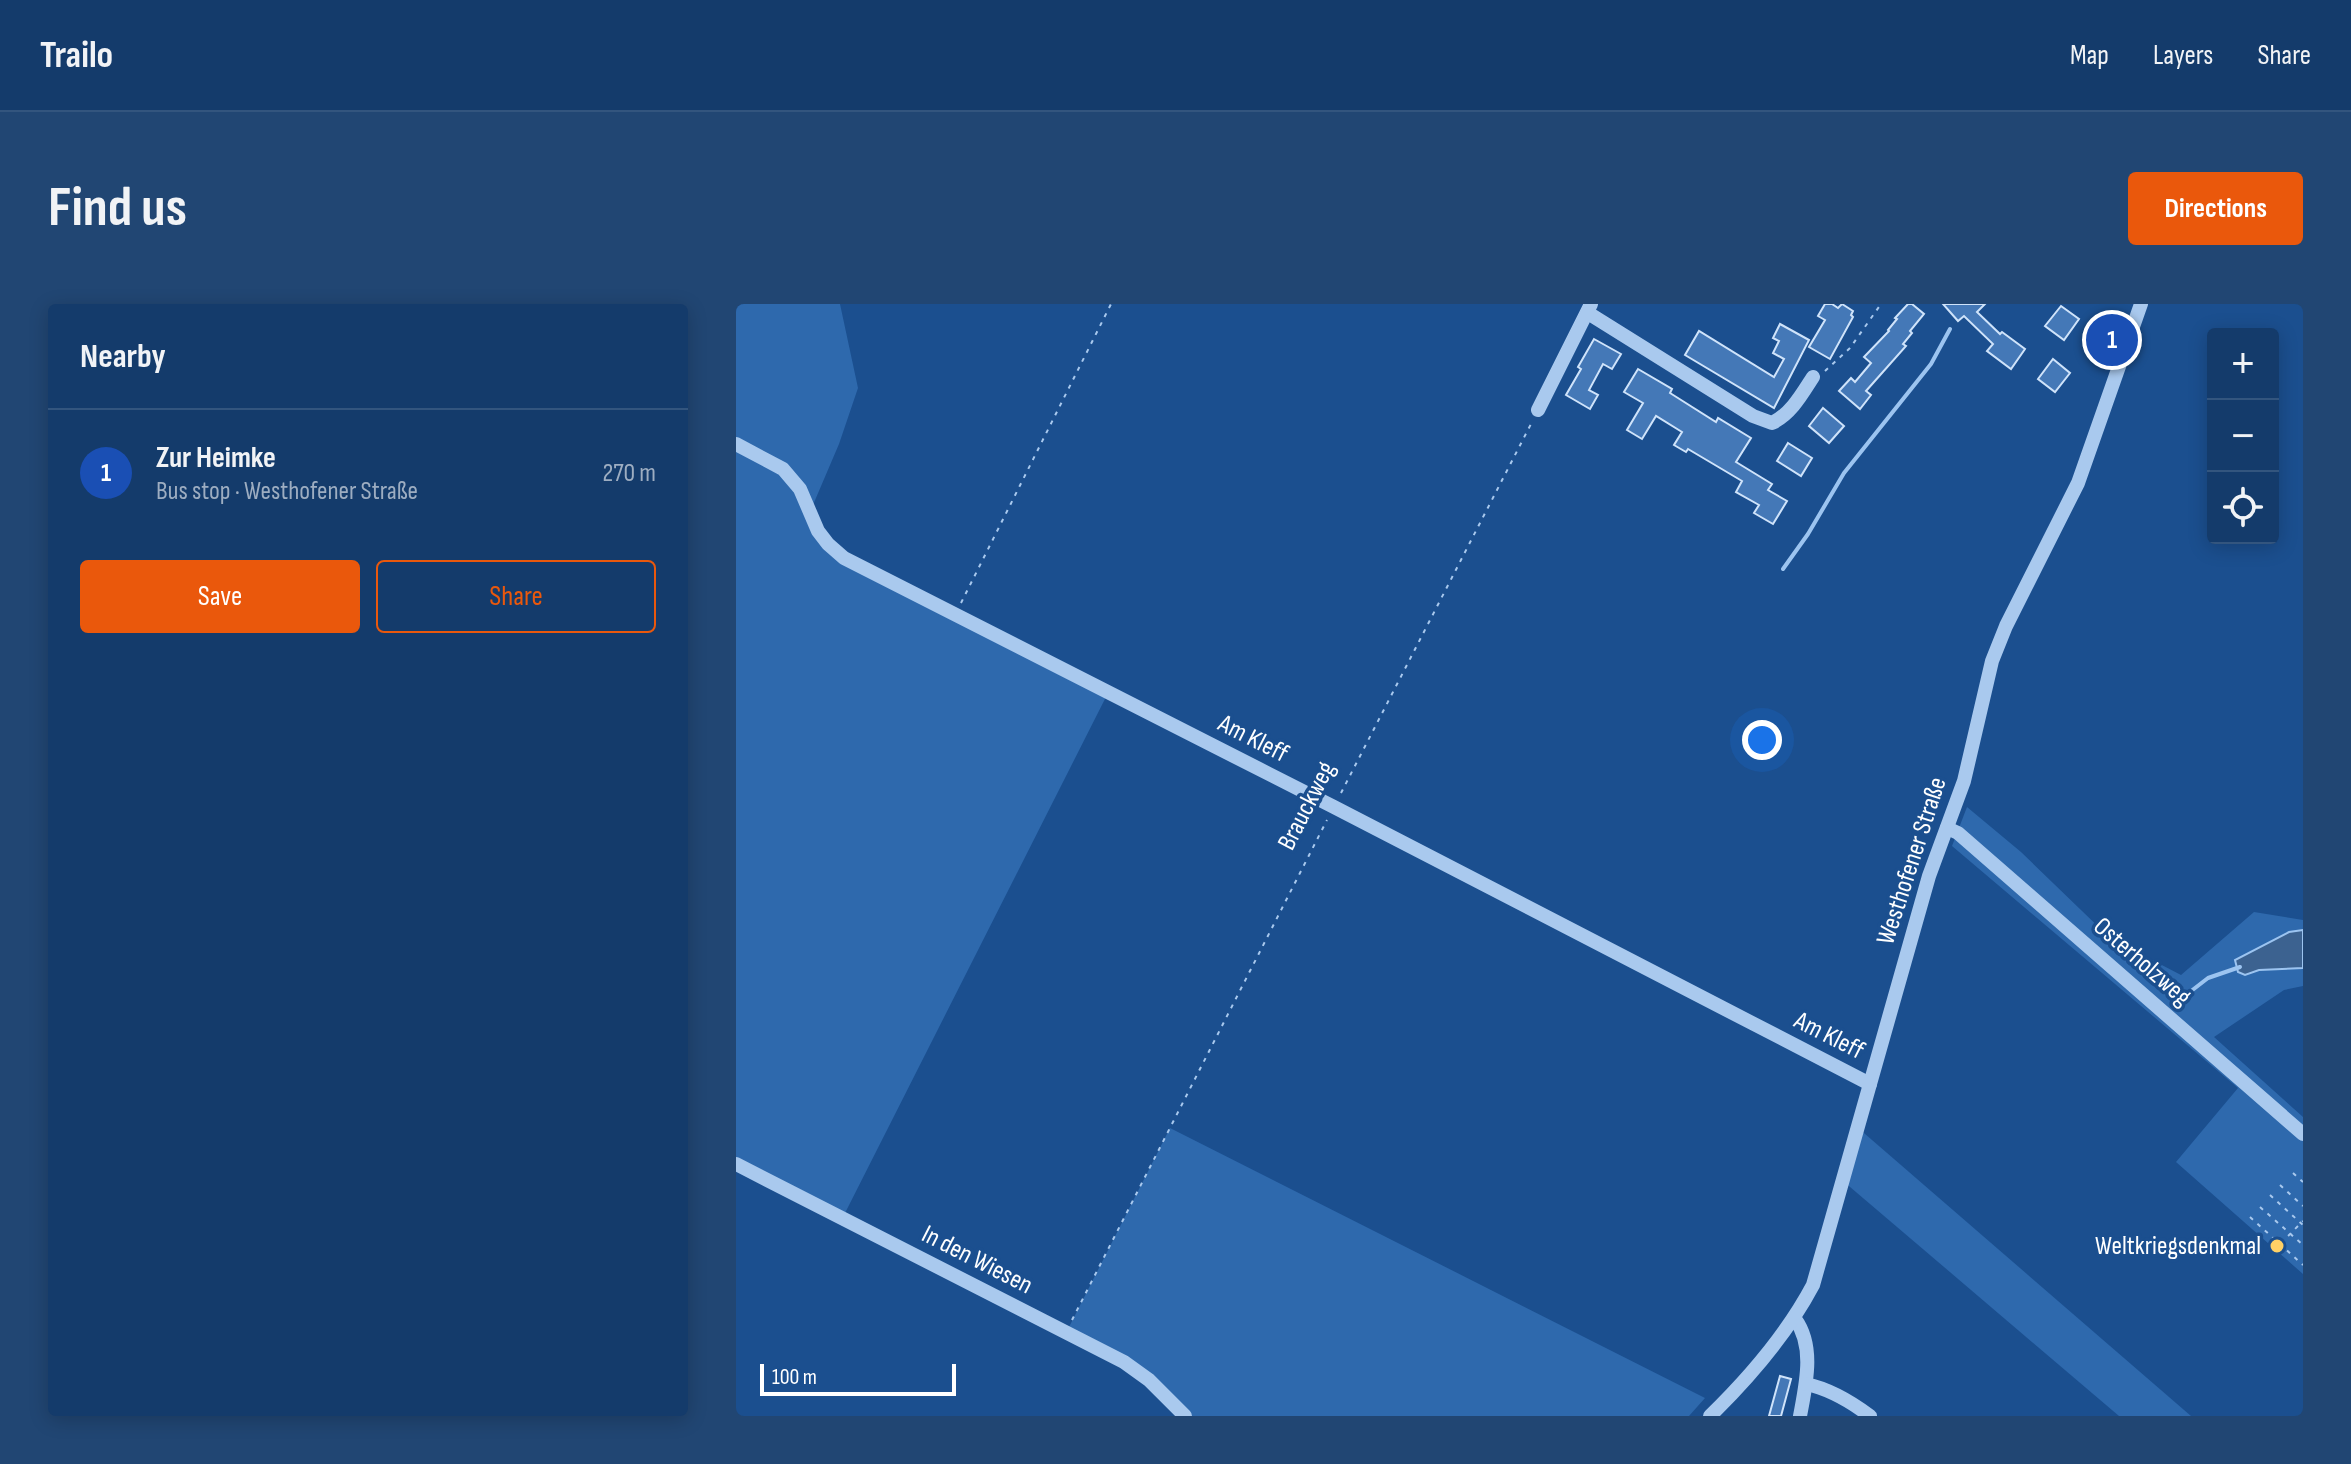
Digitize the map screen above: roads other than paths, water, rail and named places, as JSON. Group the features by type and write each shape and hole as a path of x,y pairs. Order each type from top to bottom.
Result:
{"street":[{"name":"Westhofener Straße","path":"1710,1416 1737,1389 1795,1319 1813,1285 1929,876 1964,781 1992,661 2006,626 2078,483 2141,304"},
{"path":"1538,410 1589,308 1753,416 1772,423 1797,402 1813,377"},
{"name":"Am Kleff","path":"736,444 783,469 800,489 818,531 844,558 1870,1084"},
{"name":"Osterholzweg","path":"1947,828 1958,833 2303,1134"},
{"name":"In den Wiesen","path":"736,1164 1124,1362 1149,1380 1185,1416"},
{"path":"1795,1319 1805,1332 1808,1364 1800,1416"},
{"path":"1806,1384 1823,1387 1870,1416"}],"waterway":[{"path":"1783,569 1844,473 1931,364 1950,329"},
{"path":"2186,995 2208,978 2240,967"}],"place":[{"name":"Zur Heimke","path":"2112,340"},
{"name":"Weltkriegsdenkmal","path":"2277,1246"}]}
